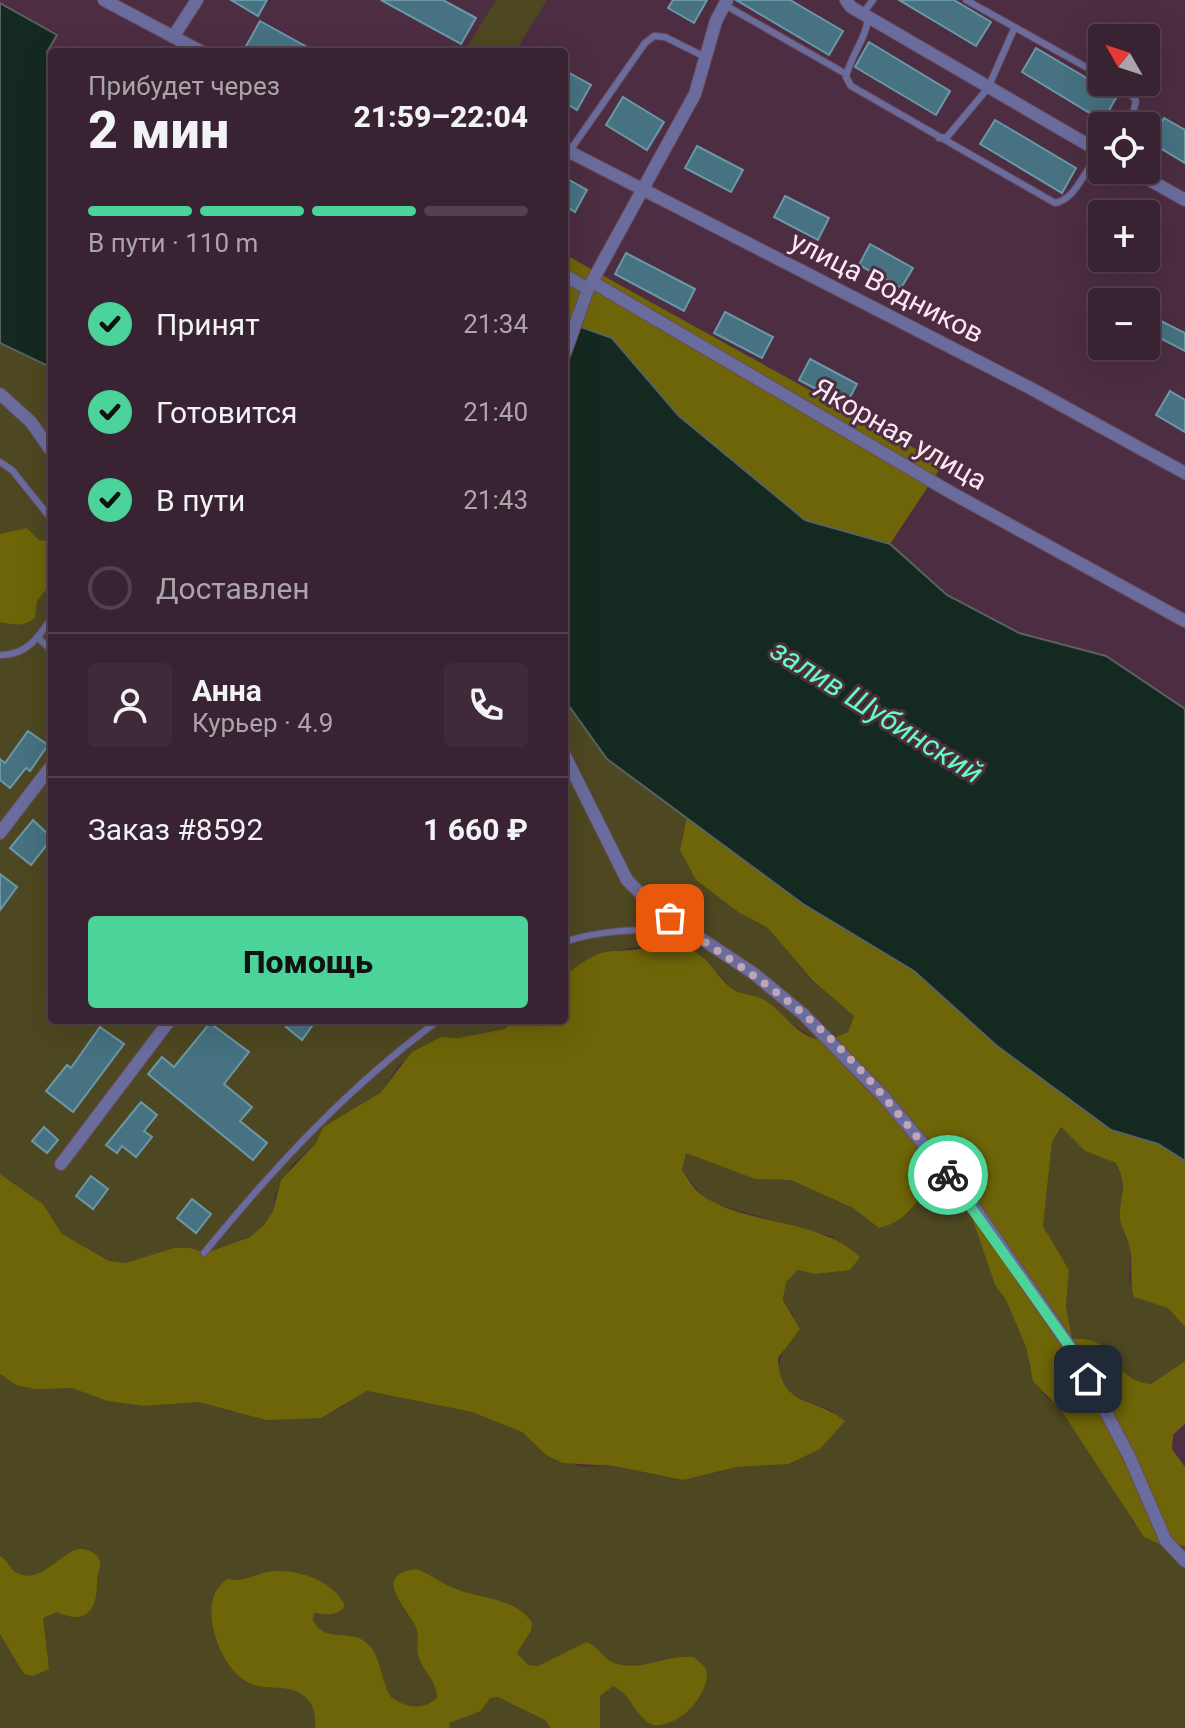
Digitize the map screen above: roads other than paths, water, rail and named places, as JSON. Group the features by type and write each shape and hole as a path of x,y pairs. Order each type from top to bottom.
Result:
{"street":[{"path":"104,0 194,48"},
{"path":"173,37 197,0"},
{"path":"846,0 865,15 1088,146"},
{"path":"568,346 591,286 695,94 716,21 726,2"},
{"name":"улица Водников","path":"568,151 1045,396 1185,473"},
{"path":"1157,184 1185,200"},
{"name":"Якорная улица","path":"568,277 591,286 950,492 1185,621"},
{"path":"0,394 31,422 48,446"},
{"path":"568,762 627,880 655,908 753,973 803,1014 883,1096 965,1194 1075,1354 1129,1456 1166,1541 1185,1561"},
{"path":"0,833 48,770"},
{"path":"61,1164 167,1024"}],"lane":[{"path":"846,74 867,28 865,15 873,0"},
{"path":"966,0 1088,69"},
{"path":"726,2 846,74 851,86 1055,203 1068,199 1088,168"},
{"path":"938,138 947,137 988,88 1014,29"},
{"path":"568,147 645,43 654,36 665,37 705,57"},
{"path":"0,462 12,470 48,515"},
{"path":"0,655 21,652 38,638 48,623"},
{"path":"38,638 48,647"},
{"path":"568,941 586,934 624,930 685,929"},
{"path":"204,1253 272,1170 335,1105 434,1024"}],"water":[{"path":"0,3 57,35 47,52 48,366 0,343"},
{"name":"залив Шубинский","path":"568,322 612,338 679,416 805,520 890,544 947,595 1019,633 1106,656 1185,709 1185,1161 1158,1144 1111,1130 997,1046 914,971 803,904 607,759 568,705"}]}
